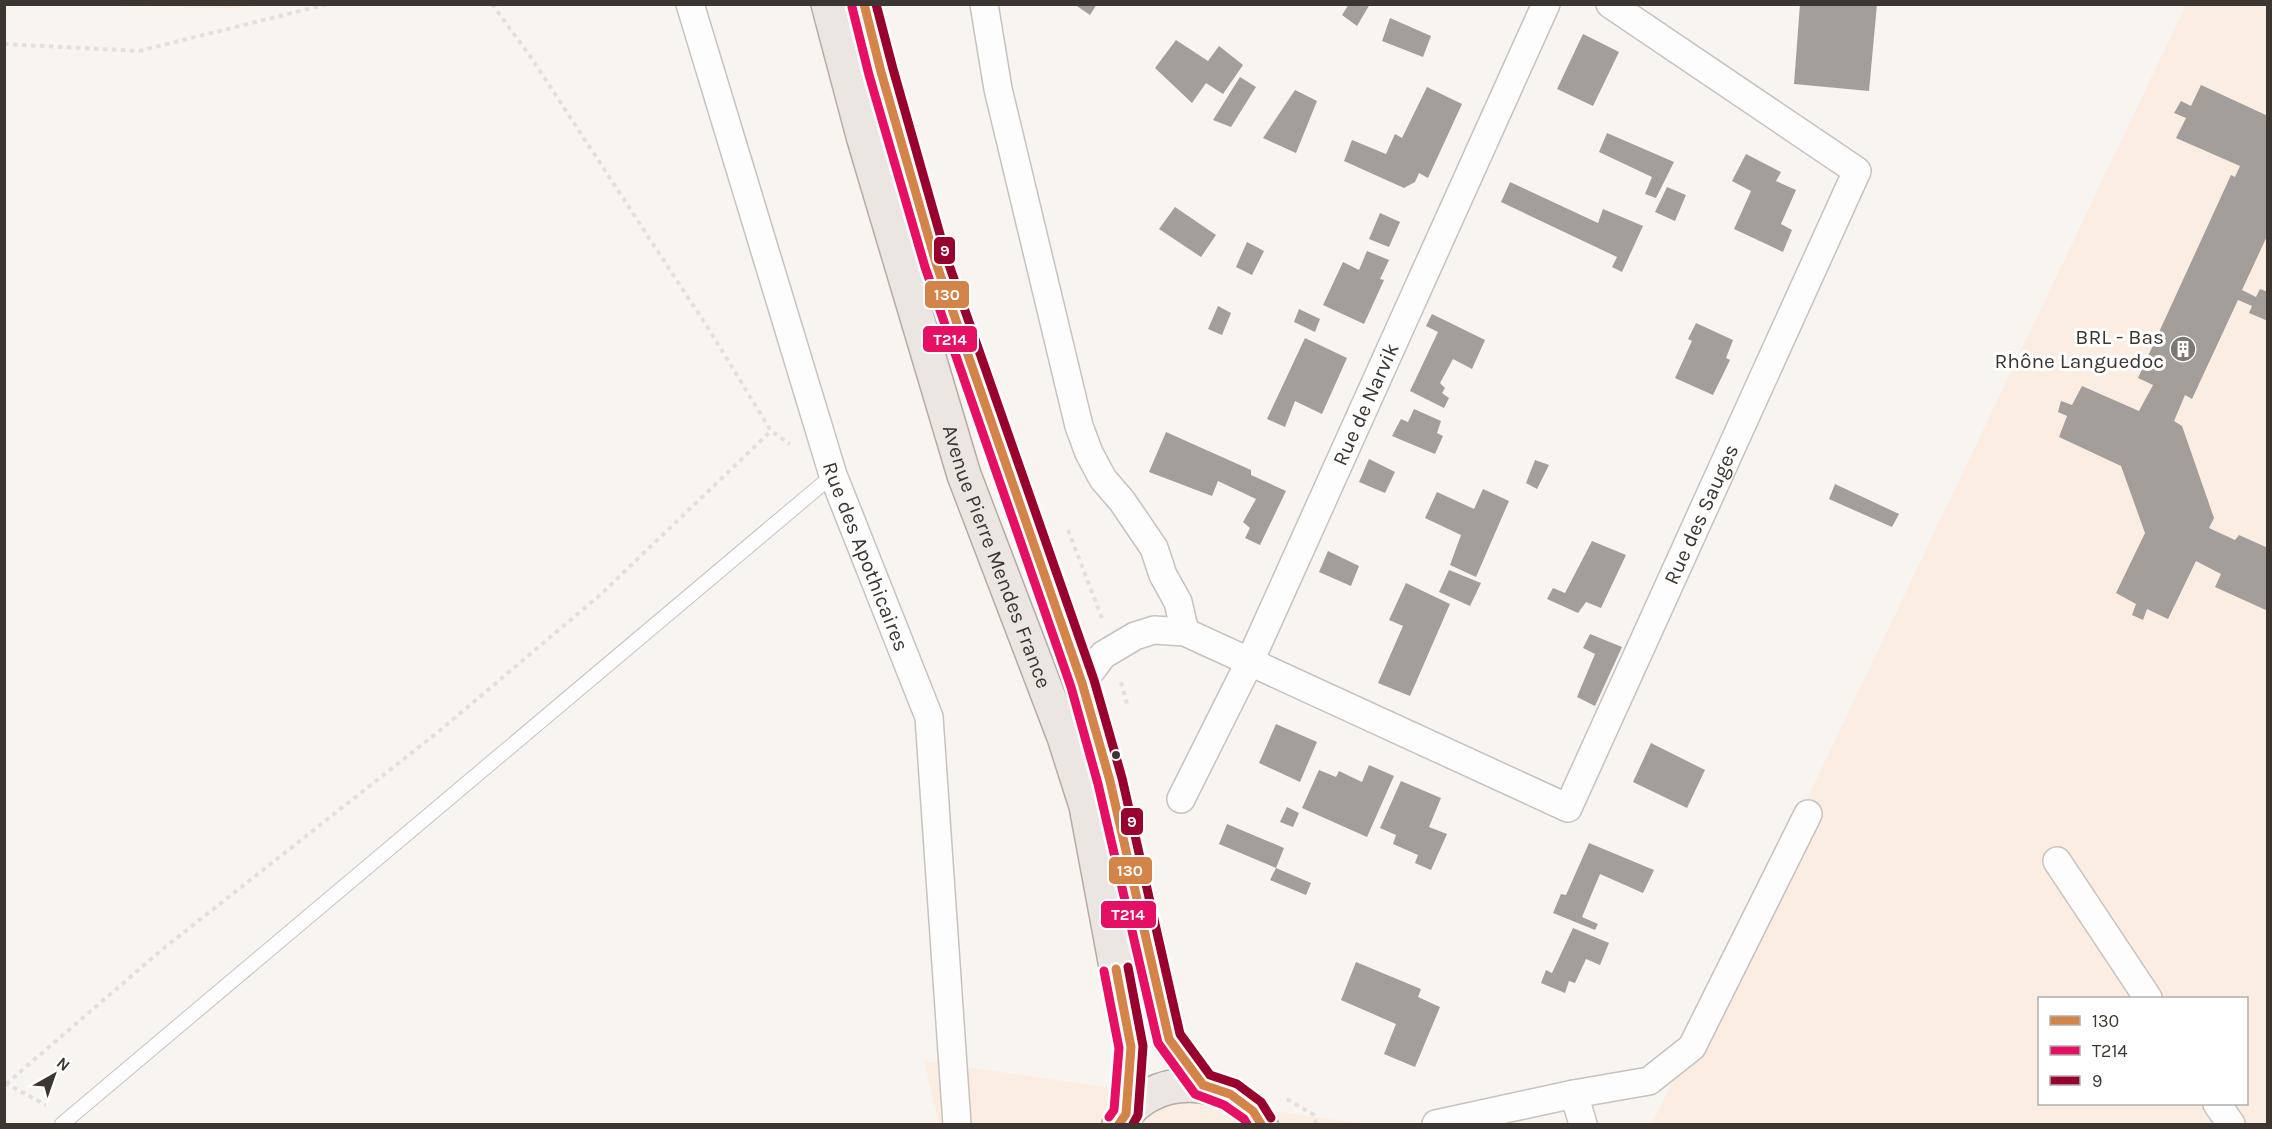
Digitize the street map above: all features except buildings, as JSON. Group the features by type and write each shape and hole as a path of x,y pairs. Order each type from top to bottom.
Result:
{"main road":[{"name":"Avenue Pierre Mendes France","path":"828,4 866,147 964,475 1064,737 1086,806 1131,1047 1122,1119"},
{"name":"Avenue Pierre Mendes France","path":"864,4 881,72 936,262 1082,683 1110,780 1169,1039 1203,1085"},
{"path":"1122,1119 1148,1095 1175,1085 1203,1085 1230,1094 1252,1111 1261,1125"}],"street":[{"name":"Rue des Apothicaires","path":"690,4 833,475 929,717 957,1125"},
{"path":"984,4 998,89 1079,426 1089,453 1103,479 1122,501 1154,548 1163,575 1178,602 1185,632"},
{"name":"Rue de Narvik","path":"1180,799 1250,661 1546,4"},
{"name":"Rue des Sauges","path":"1250,661 1568,808 1857,171 1610,4"},
{"path":"1082,683 1103,655 1135,636 1154,630 1185,632 1250,661"},
{"path":"1436,1125 1574,1094 1649,1081 1692,1047 1808,814"},
{"path":"2057,861 2147,997"},
{"path":"1574,1094 1583,1125"},
{"path":"2218,1105 2231,1125"}],"lane":[{"path":"62,1125 833,475"}],"path":[{"path":"4,44 139,51 328,4"},
{"path":"492,4 539,68 710,331 771,430 833,475"},
{"path":"6,1084 164,948 438,732 600,595 771,430"},
{"path":"1065,521 1103,621"},
{"path":"1121,682 1127,705"},
{"path":"1280,1094 1314,1115 1316,1125"}],"shaded area":[{"path":"65,5 262,5 232,8"},
{"path":"2186,5 2267,5 2267,1124 1652,1124"},
{"path":"924,1061 1084,1084 1364,1124 939,1124"}],"transit line":[{"name":"130","path":"864,4 881,72 936,263 1082,683 1110,781 1169,1039 1203,1085 1230,1094 1253,1111 1261,1124"},
{"name":"9","path":"876,4 947,259 1094,680 1122,778 1180,1034 1210,1075 1237,1084 1261,1102 1271,1118"},
{"name":"T214","path":"852,7 869,75 925,267 1071,687 1098,784 1158,1043 1195,1094 1224,1105 1244,1119 1247,1124"},
{"name":"9","path":"1128,967 1143,1046 1138,1115 1133,1124"},
{"name":"130","path":"1116,969 1131,1047 1126,1114 1119,1124"},
{"name":"T214","path":"1104,971 1119,1048 1114,1110 1109,1117"}],"place":[{"name":"BRL - Bas Rhône Languedoc","path":"2183,349"}]}
